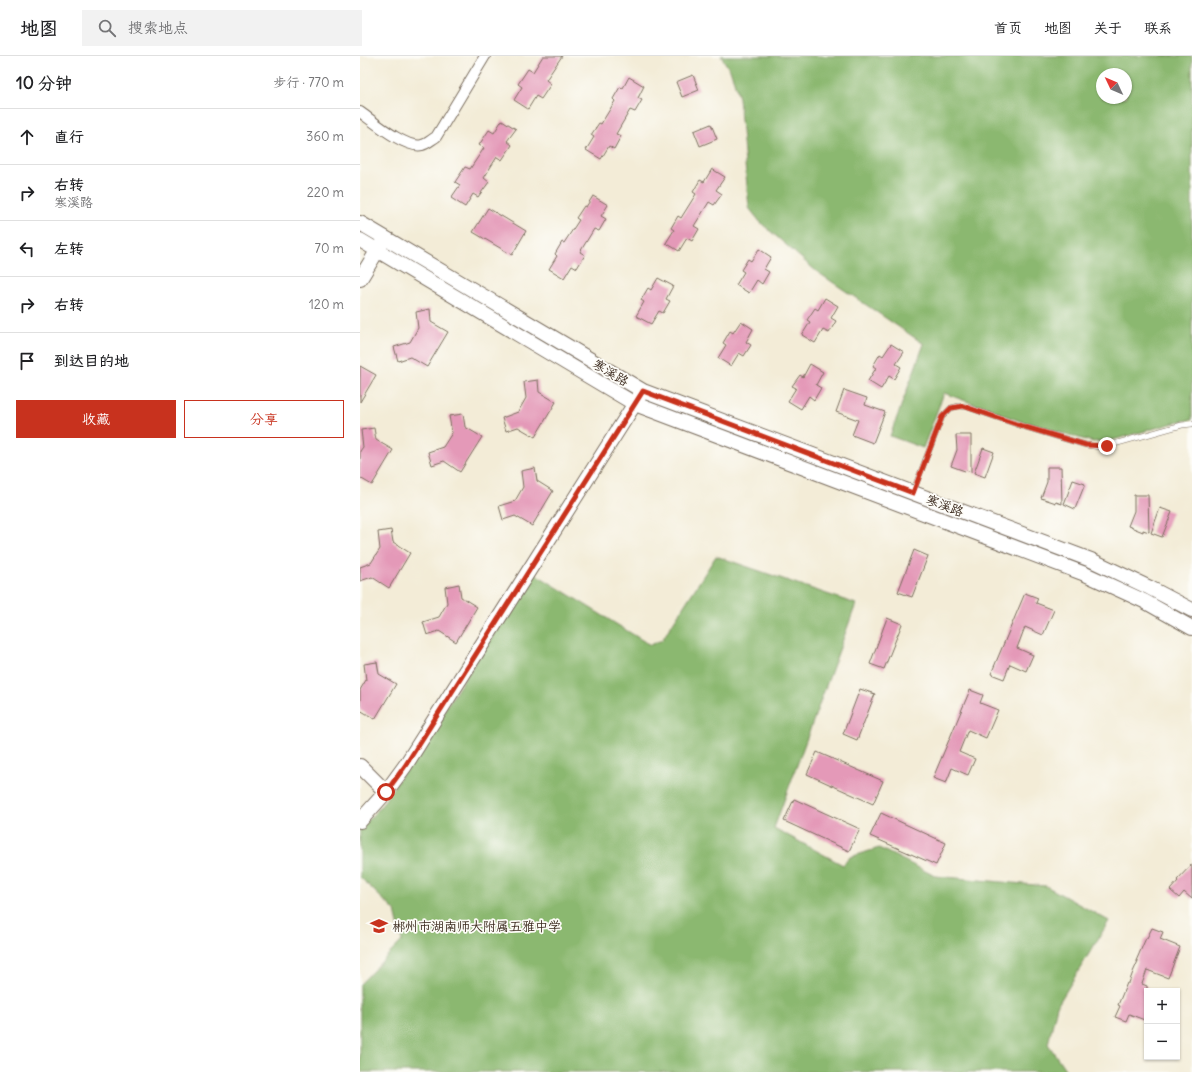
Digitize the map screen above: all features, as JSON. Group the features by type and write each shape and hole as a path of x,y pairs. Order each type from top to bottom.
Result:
{"main road":[{"name":"寒溪路","path":"360,223 643,391 1090,560 1150,588 1192,610"},
{"path":"360,279 386,238"},
{"name":"寒溪路","path":"360,240 635,404 1085,574 1144,601 1192,628"},
{"path":"360,821 386,792 405,766 643,391"},
{"path":"360,766 386,792"}],"street":[{"path":"360,112 394,136 412,145 423,145 436,137 485,56"}],"lane":[{"path":"913,493 942,417 955,407 967,407 1022,426 1093,446 1107,446 1182,425 1192,424"}],"green space":[{"path":"721,56 1192,56 1192,420 1181,421 1113,440 1093,442 1023,422 944,393 923,448 890,436 924,344 816,271 761,223 749,208 739,98 731,72"},
{"path":"716,556 856,604 774,828 843,865 850,857 879,848 935,876 1046,886 1109,921 1057,1006 1048,1044 1067,1072 360,1072 360,984 402,941 395,911 360,877 360,829 381,806 534,573 650,645 662,640"}],"building":[{"path":"543,56 562,56 546,80 551,84 541,99 536,96 528,109 514,100 522,87 518,84 528,69 533,72"},
{"path":"693,75 699,90 682,97 676,82"},
{"path":"629,77 644,86 638,98 642,100 635,112 630,110 616,134 621,136 614,149 609,146 601,159 586,150 594,137 591,135 599,123 601,124 615,101 613,99 620,87 623,88"},
{"path":"502,120 516,129 507,141 512,145 502,160 497,157 484,178 489,182 478,197 473,194 465,207 451,198 460,185 455,182 465,167 470,169 484,148 479,145 489,130 494,133"},
{"path":"711,124 717,139 700,146 694,131"},
{"path":"712,169 725,177 716,190 722,194 714,205 709,202 694,226 699,229 692,241 687,238 679,251 666,243 674,230 671,228 678,216 681,218 696,194 693,192 700,180 704,182"},
{"path":"593,196 608,205 601,216 606,219 599,231 594,229 580,252 585,255 577,268 572,265 564,278 549,269 557,256 555,254 562,242 564,243 579,220 576,218"},
{"path":"488,208 526,231 512,255 473,232"},
{"path":"759,249 771,257 764,269 769,272 762,284 757,280 749,293 736,285 744,272 741,270 748,259 751,261"},
{"path":"658,278 673,286 666,299 670,301 663,313 659,311 651,324 636,316 644,302 641,300 648,288 651,290"},
{"path":"825,298 838,306 831,318 836,321 829,333 823,330 815,343 802,335 810,322 807,320 815,308 818,310"},
{"path":"430,309 431,322 448,332 427,367 410,357 398,361 394,347 410,342 418,328 416,312"},
{"path":"741,321 753,329 746,342 751,345 744,356 739,353 731,366 718,358 726,345 723,343 730,331 733,333"},
{"path":"891,344 904,352 896,364 901,367 894,379 889,376 881,389 868,381 876,368 873,366 880,354 883,356"},
{"path":"810,364 823,372 816,385 821,388 814,400 809,396 801,409 788,401 796,388 792,386 800,375 803,377"},
{"path":"360,366 376,375 360,402"},
{"path":"538,380 539,392 556,402 535,437 518,427 506,431 502,418 518,412 526,398 524,382"},
{"path":"844,390 867,398 865,405 885,412 873,443 852,435 858,420 836,412"},
{"path":"463,414 465,427 482,437 460,472 444,461 432,465 428,452 443,447 452,433 449,416"},
{"path":"374,428 376,440 393,450 372,485 360,478 360,451 363,447 361,430"},
{"path":"956,435 971,435 971,472 951,466 957,450"},
{"path":"983,448 994,452 985,477 974,473"},
{"path":"1047,467 1061,467 1062,504 1041,498 1047,482"},
{"path":"535,468 537,481 553,491 532,526 515,516 503,520 499,506 515,501 523,487 521,471"},
{"path":"1073,480 1085,484 1075,509 1064,504"},
{"path":"1134,495 1148,495 1149,532 1143,530 1143,532 1128,526 1134,511"},
{"path":"1160,508 1172,512 1162,537 1151,533"},
{"path":"391,530 393,542 410,553 389,588 372,577 360,581 360,567 371,563 380,549 378,532"},
{"path":"914,550 928,556 912,597 898,592"},
{"path":"459,584 461,597 477,607 456,642 439,631 427,635 423,622 439,617 447,603 445,587"},
{"path":"1025,593 1038,598 1036,603 1054,610 1043,635 1025,627 1017,648 1033,655 1026,671 1010,664 1004,679 991,674"},
{"path":"887,618 902,624 884,669 870,664"},
{"path":"377,662 379,674 396,684 375,719 360,710 360,690 366,680 364,664"},
{"path":"860,689 875,694 857,740 843,734"},
{"path":"970,690 983,695 980,703 998,710 986,738 968,730 959,752 975,759 968,775 952,768 946,783 933,778"},
{"path":"817,752 883,781 873,804 807,774"},
{"path":"794,799 860,829 849,851 784,821"},
{"path":"881,813 946,843 936,865 870,836"},
{"path":"1192,864 1192,899 1184,892 1179,898 1170,890"},
{"path":"1152,928 1163,932 1160,939 1180,947 1168,978 1147,970 1142,984 1147,986 1147,988 1144,988 1144,1020 1129,1014 1126,1021 1115,1017 1120,1006 1118,1005 1127,983 1129,983 1138,961 1136,961"}],"place":[{"name":"郴州市湖南师大附属五雅中学","path":"379,926"}],"route":[{"path":"386,792 405,766 643,391 913,493 942,417 951,408 959,406 967,407 1003,420 1086,445 1100,447 1107,446"}]}
